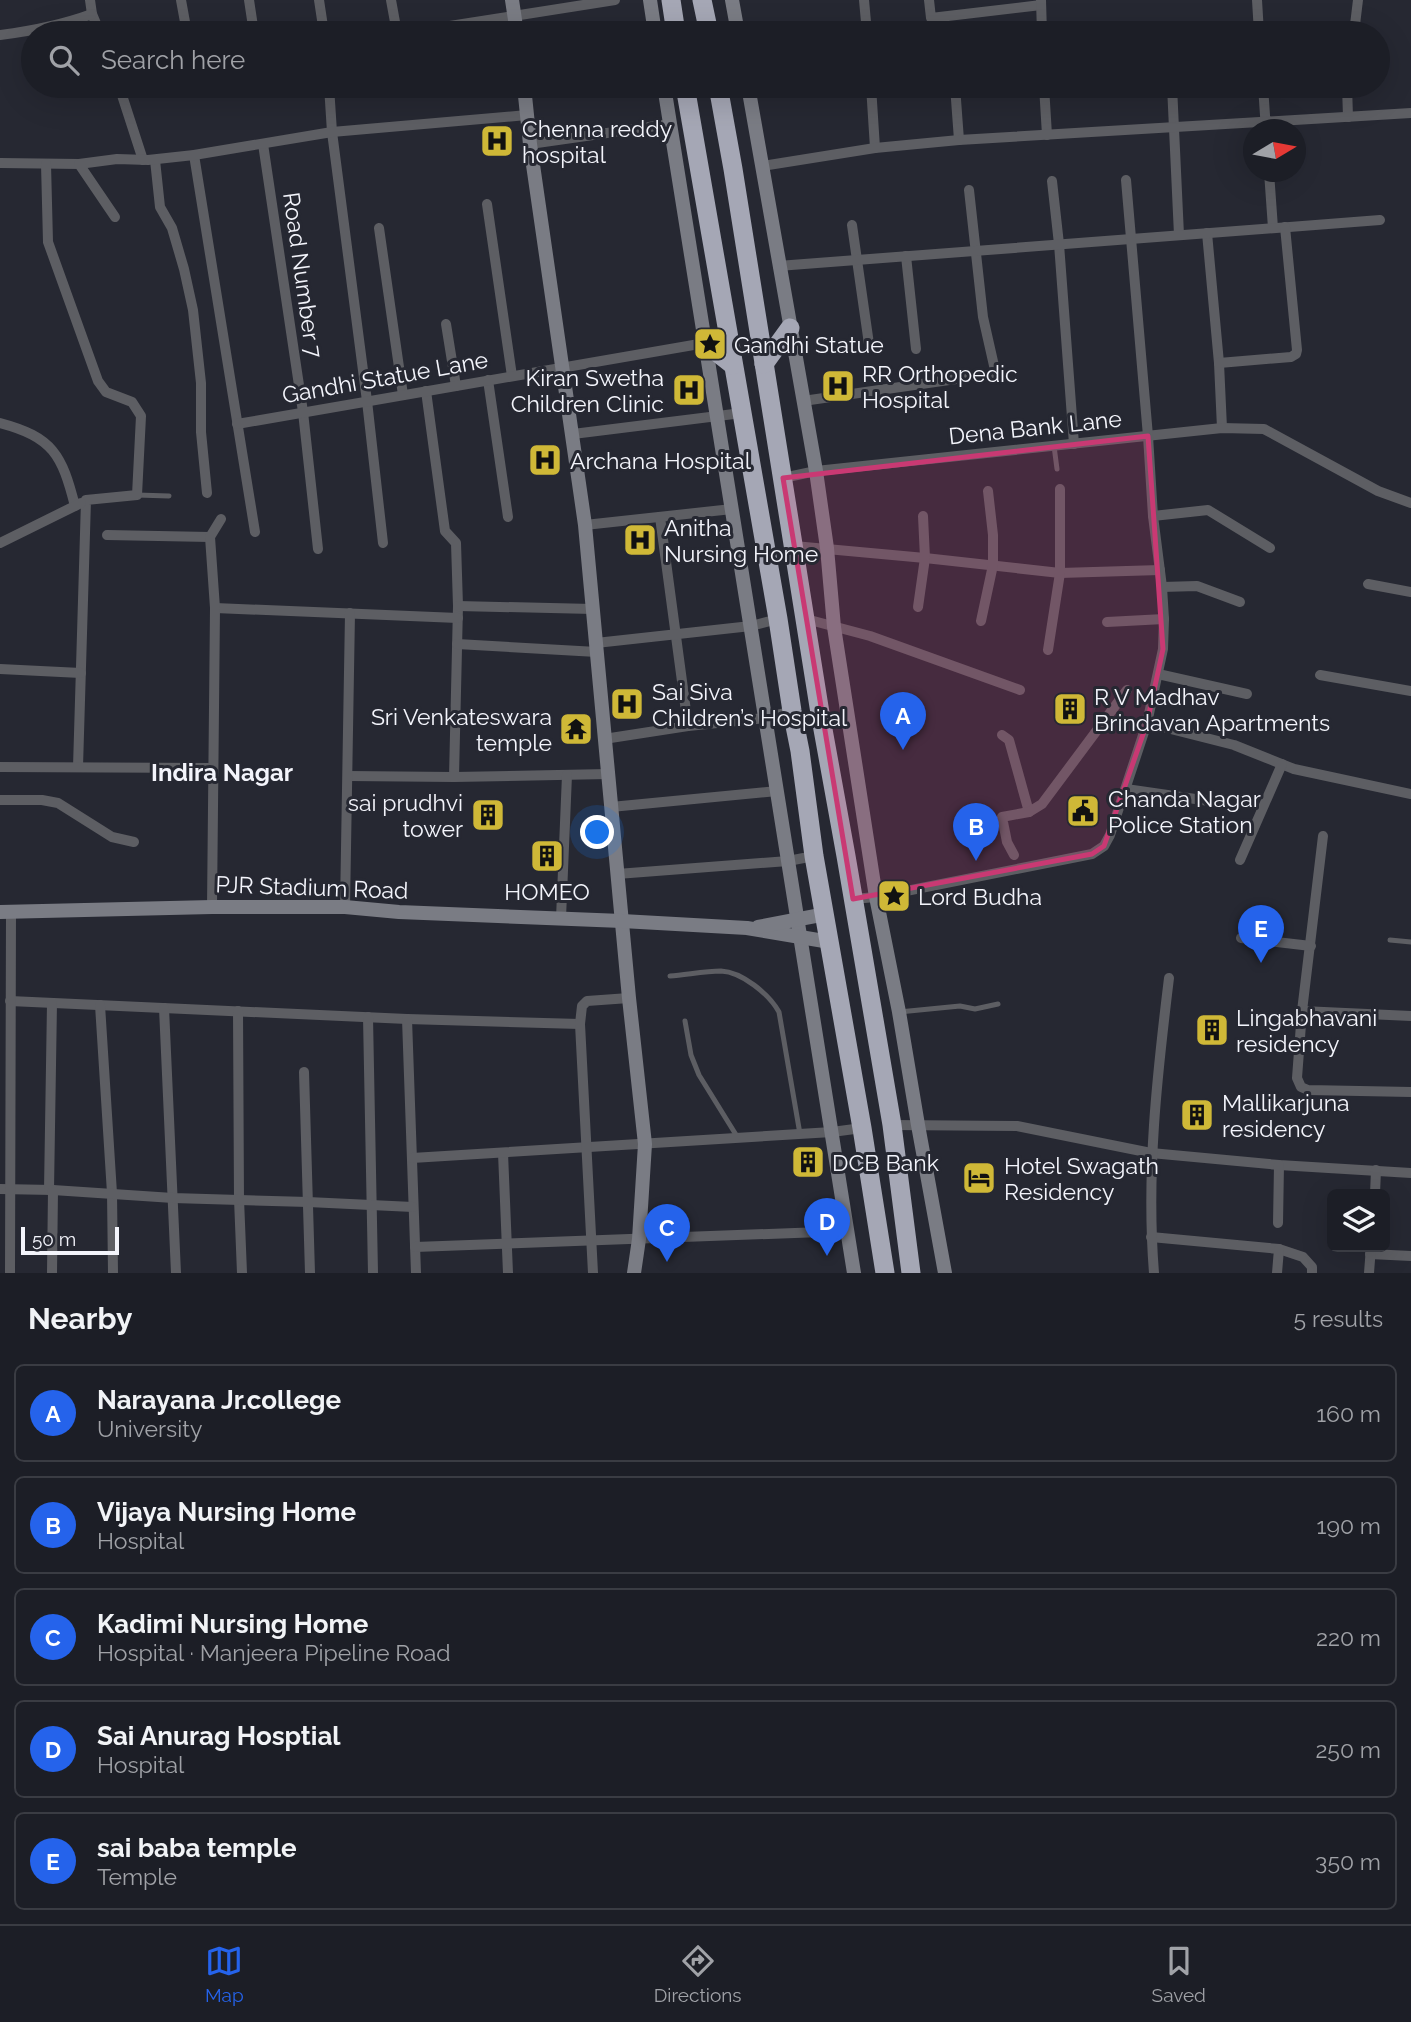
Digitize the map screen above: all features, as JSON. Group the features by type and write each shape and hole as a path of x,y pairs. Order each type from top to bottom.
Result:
{"highway":[{"path":"671,0 675,21"},
{"path":"702,0 706,21"},
{"path":"687,98 778,619 814,856 885,1272 911,1271 892,1125 826,749 720,98"},
{"path":"764,364 790,328"},
{"path":"705,343 733,365"},
{"path":"800,751 826,749"}],"street":[{"path":"90,0 95,21"},
{"path":"181,0 185,21"},
{"path":"249,0 252,21"},
{"path":"319,0 322,21"},
{"path":"391,0 395,21"},
{"path":"512,0 515,21"},
{"path":"482,21 615,0"},
{"path":"650,0 653,21"},
{"path":"732,0 736,21"},
{"path":"864,0 866,21"},
{"path":"929,0 931,18 1041,3 1042,21"},
{"path":"1257,0 1258,21"},
{"path":"1355,21 1358,0"},
{"path":"73,21 92,14"},
{"path":"0,36 21,33"},
{"path":"124,98 149,160 160,207 172,228 193,310 200,370 201,432 207,493"},
{"path":"330,98 331,132 383,543"},
{"path":"525,98 585,526 645,1144 634,1273"},
{"path":"666,98 854,1273"},
{"path":"750,98 816,471 827,548 834,627 876,897 900,1012 945,1273"},
{"path":"872,98 875,148"},
{"path":"956,98 959,140"},
{"path":"1045,98 1047,135"},
{"path":"1173,98 1179,235"},
{"path":"1264,98 1265,119"},
{"path":"1347,98 1348,117"},
{"path":"1306,122 1411,113"},
{"path":"0,163 79,164 117,159 149,160 331,132 527,115"},
{"path":"530,144 670,124"},
{"path":"762,166 875,148 959,140 1175,126 1243,126"},
{"name":"Road Number 7","path":"263,144 303,412 318,549"},
{"path":"194,155 255,532"},
{"path":"0,543 86,500 136,495 141,416 132,402 106,392 98,381 48,242 46,164"},
{"path":"79,164 115,217"},
{"path":"853,900 1096,852 1104,846 1110,835 1147,723 1163,649 1164,619 1126,180"},
{"path":"1052,181 1074,444"},
{"path":"1219,363 1291,357 1296,354 1271,182"},
{"path":"969,190 983,317 997,379"},
{"path":"487,204 512,376"},
{"path":"778,266 1380,220"},
{"path":"852,225 869,344"},
{"path":"379,228 403,395"},
{"path":"1207,233 1222,428"},
{"path":"906,256 916,349"},
{"path":"446,324 456,386"},
{"name":"Gandhi Statue Lane","path":"237,424 705,343"},
{"path":"803,401 962,379"},
{"path":"488,380 508,517"},
{"path":"426,391 445,531 456,543 458,612 454,777"},
{"path":"573,434 742,413"},
{"path":"0,423 24,429 47,444 66,471 75,506"},
{"name":"Dena Bank Lane","path":"783,478 816,471 1222,428 1264,429 1378,491 1411,503"},
{"path":"1048,650 1060,573 1060,489"},
{"path":"981,621 993,565 988,491"},
{"path":"78,767 86,500"},
{"path":"585,526 732,509"},
{"path":"1153,516 1208,510 1270,548"},
{"path":"918,607 925,558 923,516"},
{"path":"660,517 688,726"},
{"path":"212,907 215,608 211,537 221,519"},
{"path":"107,534 211,537"},
{"path":"794,546 1060,573 1160,570"},
{"path":"1368,584 1411,592"},
{"path":"1162,587 1197,586 1240,602"},
{"path":"215,608 350,613 593,609"},
{"path":"345,907 350,613"},
{"path":"806,618 870,636 1020,690"},
{"path":"457,644 596,647 675,634 751,626 778,619"},
{"path":"1107,622 1164,619"},
{"path":"0,669 81,673"},
{"path":"1158,674 1247,694"},
{"path":"1320,675 1411,691"},
{"path":"1014,855 1007,842 1002,817 1029,812 1042,804 1127,691"},
{"path":"604,739 765,718 792,711"},
{"path":"1147,723 1234,745 1294,769 1411,794"},
{"path":"1002,735 1009,740 1029,812"},
{"path":"1240,860 1282,764"},
{"path":"0,767 213,768"},
{"path":"348,776 608,774"},
{"path":"561,918 567,775"},
{"path":"1126,789 1216,802"},
{"path":"611,807 777,791"},
{"path":"0,800 42,800 58,803 112,837 134,842"},
{"path":"1323,836 1302,1011 1297,1078 1300,1087 1308,1090 1411,1092"},
{"path":"617,874 788,861 814,856"},
{"name":"PJR Stadium Road","path":"5,912 345,907 400,912 622,920 747,928"},
{"path":"5,912 10,1001 5,1189 10,1273"},
{"path":"747,928 825,914"},
{"path":"747,928 830,942"},
{"path":"1241,938 1311,946"},
{"path":"1154,1273 1147,1152 1169,978"},
{"path":"593,1273 580,1024 582,1006 587,1002 629,998"},
{"path":"10,1001 580,1024"},
{"path":"52,1003 52,1273"},
{"path":"100,1005 112,1193 113,1273"},
{"path":"164,1008 176,1273"},
{"path":"238,1011 242,1273"},
{"path":"1302,1011 1411,1016"},
{"path":"368,1017 373,1273"},
{"path":"407,1019 416,1273"},
{"path":"304,1072 310,1273"},
{"path":"892,1125 1017,1126 1147,1152 1279,1165 1411,1173"},
{"path":"412,1158 862,1128"},
{"path":"503,1153 508,1273"},
{"path":"1278,1223 1279,1165"},
{"path":"1374,1189 1376,1170"},
{"path":"5,1189 413,1208"},
{"path":"415,1247 848,1231"},
{"path":"1151,1237 1279,1249 1303,1257 1312,1267 1312,1273"},
{"path":"1277,1273 1279,1249"},
{"path":"1368,1273 1370,1252"},
{"path":"1378,1252 1411,1256"}],"lane":[{"path":"1054,446 1057,469"},
{"path":"136,495 169,496"},
{"path":"1014,855 1016,869"},
{"path":"1390,940 1411,942"},
{"path":"670,976 723,971 763,991 773,1001 779,1012 800,1134"},
{"path":"900,1012 960,1006 975,1009 998,1004"},
{"path":"685,1021 691,1055 699,1075 738,1138"}],"highlighted area":[{"path":"1148,436 1163,649 1147,723 1104,846 1092,854 853,899 783,478"}],"place":[{"name":"Chenna reddy hospital","path":"497,141"},
{"name":"Gandhi Statue","path":"710,344"},
{"name":"RR Orthopedic Hospital","path":"838,386"},
{"name":"Kiran Swetha Children Clinic","path":"689,390"},
{"name":"Archana Hospital","path":"545,460"},
{"name":"Anitha Nursing Home","path":"640,540"},
{"name":"Sai Siva Children’s Hospital","path":"627,704"},
{"name":"R V Madhav Brindavan Apartments","path":"1070,709"},
{"name":"Sri Venkateswara temple","path":"576,729"},
{"name":"Narayana Jr.college","path":"903,750"},
{"name":"Chanda Nagar Police Station","path":"1083,811"},
{"name":"sai prudhvi tower","path":"488,815"},
{"name":"HOMEO","path":"547,856"},
{"name":"Vijaya Nursing Home","path":"976,861"},
{"name":"Lord Budha","path":"894,896"},
{"name":"sai baba temple","path":"1261,963"},
{"name":"Lingabhavani residency","path":"1212,1030"},
{"name":"Mallikarjuna residency","path":"1197,1115"},
{"name":"DCB Bank","path":"808,1162"},
{"name":"Hotel Swagath Residency","path":"979,1178"},
{"name":"Sai Anurag Hosptial","path":"827,1256"},
{"name":"Kadimi Nursing Home","path":"667,1262"}],"district":[{"name":"Indira Nagar","path":"222,772"}]}
